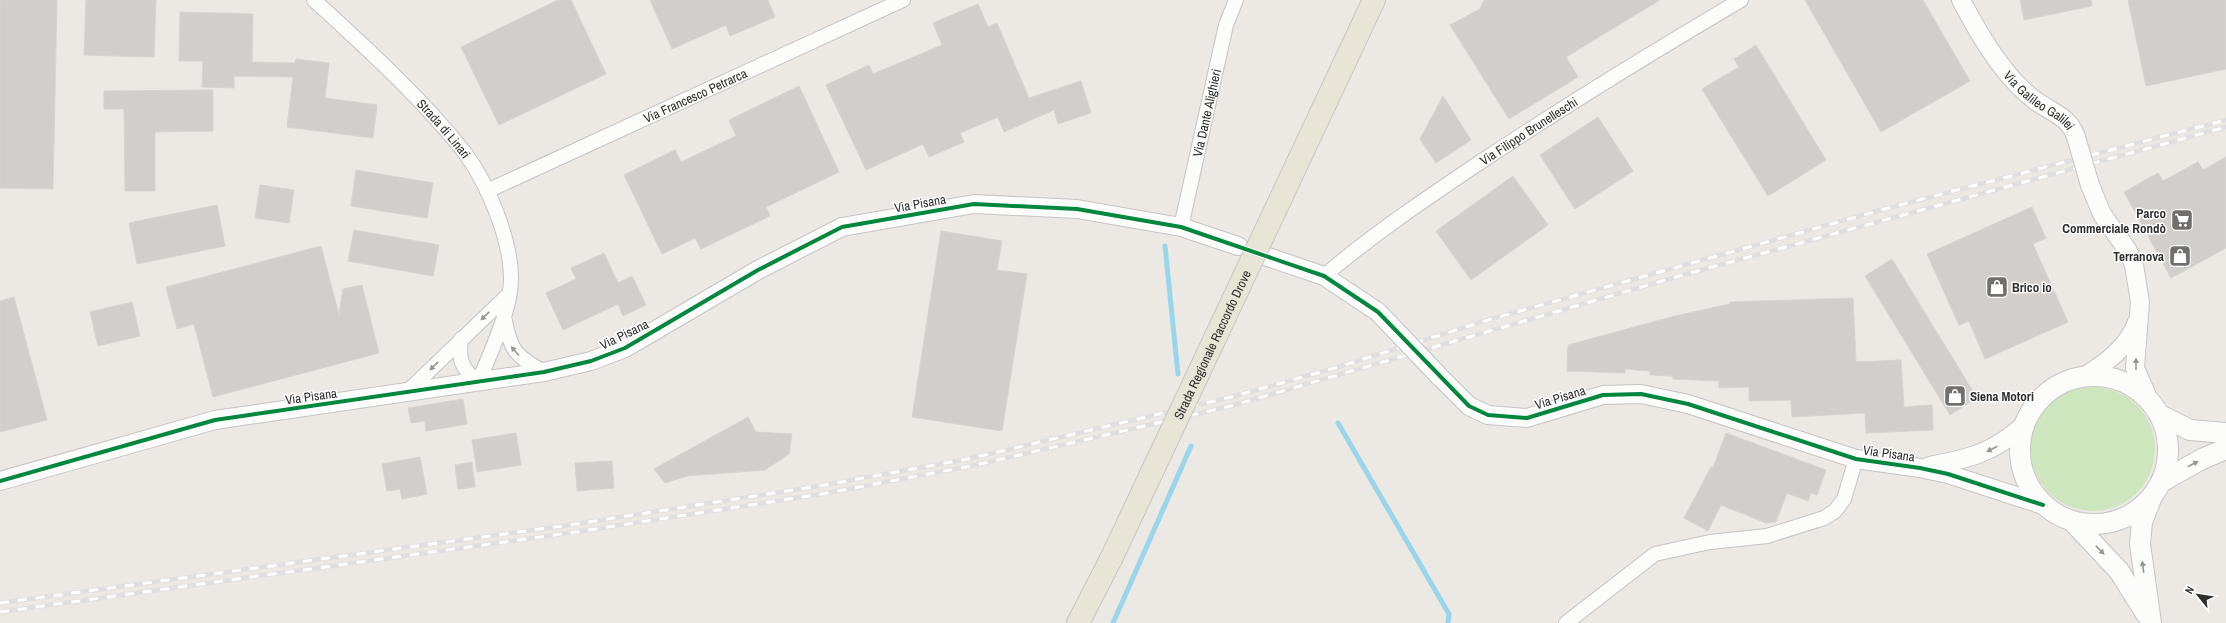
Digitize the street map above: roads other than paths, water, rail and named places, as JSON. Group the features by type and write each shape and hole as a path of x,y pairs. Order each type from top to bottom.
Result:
{"main road":[{"name":"Strada Regionale Raccordo Drove","path":"1078,623 1111,559 1374,0"},
{"name":"Via Pisana","path":"2226,433 2190,430 2154,408 2136,388 2120,380 2102,376 2085,376 2065,381 2047,392 2033,407 2023,426 2019,447 2021,468 2030,488 2043,505 2057,515 2073,522 2090,524 2108,523 2119,520 2139,509 2156,489 2196,462 2226,449"},
{"path":"2151,621 2140,536 2143,516 2166,466 2168,448 2166,431 2154,408"},
{"path":"2073,522 2119,571 2151,621"},
{"path":"1091,623 1106,587 1111,559"}],"street":[{"name":"Strada di Linari","path":"314,0 372,54 434,117 465,154 487,191 507,243 511,277 504,316 478,382"},
{"name":"Via Francesco Petrarca","path":"487,191 903,0"},
{"name":"Via Dante Alighieri","path":"1181,227 1226,25 1236,0"},
{"name":"Via Filippo Brunelleschi","path":"1324,276 1415,206 1520,135 1586,93 1741,0"},
{"name":"Via Galileo Galilei","path":"1961,0 1985,41 2015,81 2036,102 2065,118 2071,125 2090,185 2102,214 2128,251 2134,265 2140,294 2136,371 2154,408"},
{"name":"Via Pisana","path":"0,481 215,420 544,372 591,361 625,348 758,270 842,227 974,204 1077,209 1181,227 1238,246"},
{"name":"Via Pisana","path":"1268,257 1324,276 1378,312 1468,406 1488,415 1527,418 1603,395 1641,394 1688,404 1856,459 1920,468 1974,481 2043,505"},
{"path":"406,393 508,294"},
{"name":"Strada di Linari","path":"504,316 510,344 527,363 544,372"},
{"name":"Via Galileo Galilei","path":"2085,376 2117,353 2131,334 2139,318"},
{"path":"461,339 459,354 462,364 478,382"},
{"name":"Via Pisana","path":"1920,468 1964,460 1980,454 1996,447 2023,426"},
{"path":"1566,623 1655,554 1710,542 1767,536 1824,518 1835,511 1844,499 1856,459"}],"waterway":[{"path":"1165,246 1178,374"},
{"path":"1338,423 1449,614 1448,623"},
{"path":"1113,623 1191,446"}],"railway":[{"path":"0,603 563,526 819,486 968,459 1231,397 1335,368 1488,320 1892,207 2226,120"},
{"path":"0,612 569,533 822,494 976,465 1231,406 1683,275 2226,127"}],"place":[{"name":"Parco Commerciale Rondò","path":"2182,220"},
{"name":"Terranova","path":"2180,256"},
{"name":"Brico io","path":"1997,287"},
{"name":"Siena Motori","path":"1955,396"}]}
